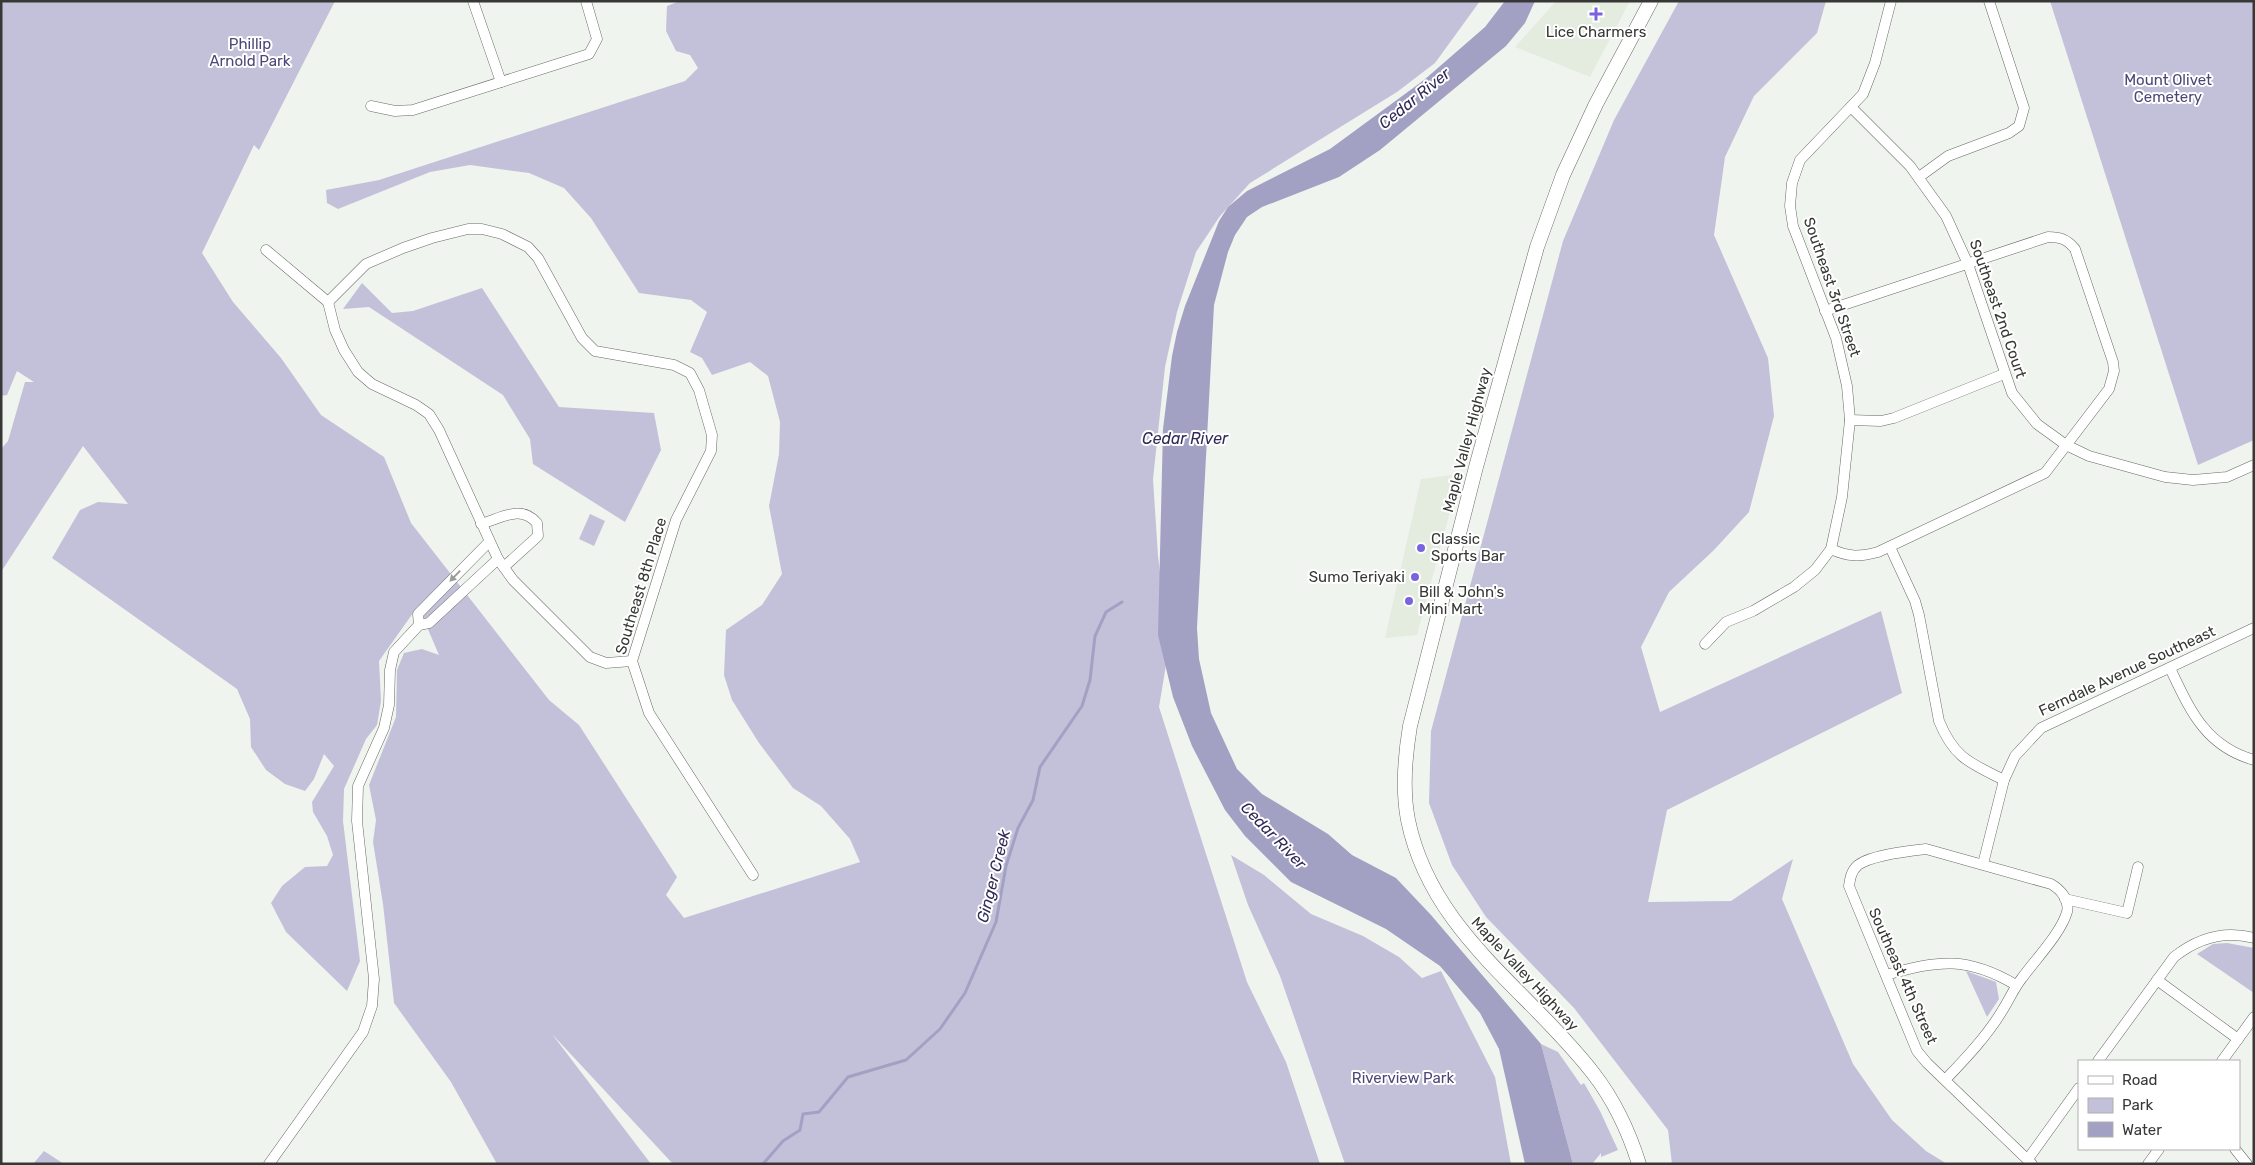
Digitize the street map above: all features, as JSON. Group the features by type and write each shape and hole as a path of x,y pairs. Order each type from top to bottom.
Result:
{"main road":[{"name":"Maple Valley Highway","path":"1639,1164 1624,1124 1594,1074 1483,956 1459,929 1446,910 1428,878 1416,848 1408,819 1405,769 1410,726 1476,467 1536,247 1563,175 1596,104 1651,1"}],"street":[{"path":"473,1 501,82"},
{"path":"371,106 395,111 413,110 580,59 589,54 597,39 596,30 586,1"},
{"name":"Southeast 3rd Street","path":"1831,549 1842,497 1850,420 1842,361 1836,338 1793,226 1790,206 1792,183 1800,160 1852,108 1863,94 1869,80 1891,1"},
{"path":"1919,177 1948,156 2009,133 2019,126 2024,108 1989,1"},
{"name":"Southeast 2nd Court","path":"1852,108 1891,144 1919,177 1946,216 1968,264 2012,393 2037,424 2066,445 2089,456 2165,477 2194,480 2227,477 2254,465"},
{"name":"Southeast 8th Place","path":"328,302 366,264 432,238 468,229 482,229 502,234 528,246 538,258 582,338 595,351 674,365 690,373 699,390 712,435 712,451 676,520 632,661 649,713 753,875"},
{"path":"1705,644 1726,622 1753,611 1794,587 1815,570 1831,549 1844,555 1858,557 1890,547 2032,481 2045,473 2109,389 2114,371 2075,249 2069,241 2061,238 2048,237 1825,312"},
{"path":"266,250 328,302 338,337 358,372 372,384 416,405 429,414 439,430 490,542 513,580 590,657 606,663 632,661"},
{"path":"1850,420 1881,421 1894,418 2004,374"},
{"path":"269,1164 363,1032 372,1006 374,980 357,821 358,786 384,728 389,705 390,670 394,652 419,625 429,623 501,563 538,536 537,523 526,513 520,512 481,524"},
{"path":"419,625 418,614 490,542"},
{"path":"1890,547 1917,608 1939,721 1945,736 1952,749 1969,762 2004,780"},
{"name":"Ferndale Avenue Southeast","path":"1983,864 2004,780 2015,756 2041,728 2254,628"},
{"path":"2170,668 2194,717 2210,735 2228,750 2254,760"},
{"name":"Southeast 4th Street","path":"1983,864 1926,849 1917,850 1875,858 1858,865 1850,875 1849,886 1853,901 1917,1051 1927,1063 1946,1079 2030,1161"},
{"path":"1946,1079 1985,1035 2002,1012 2016,985 2062,923 2068,909 2060,889 2051,884 1983,864"},
{"path":"2065,899 2127,913 2138,867"},
{"path":"2099,1060 2174,957 2189,945 2220,935 2238,934 2254,938"},
{"path":"1886,975 1921,965 1951,962 1976,966 1998,974 2016,985"},
{"path":"2157,980 2238,1039"},
{"path":"2223,1060 2254,1017"},
{"path":"2030,1161 2078,1089"},
{"path":"2148,1164 2158,1150"},
{"path":"2236,1150 2247,1164"}],"shaded area":[{"path":"1556,1 1630,1 1590,77 1515,47"},
{"path":"1460,474 1417,635 1385,638 1421,479"}],"green space":[{"name":"Phillip Arnold Park","path":"1,1 335,1 259,150 254,145 202,253 233,302 281,358 321,415 384,457 411,523 549,700 579,725 677,877 666,895 684,918 860,862 850,839 821,806 793,788 759,743 732,700 724,675 726,630 762,605 782,574 769,506 779,454 780,422 768,376 750,362 712,375 702,358 690,352 707,312 691,300 639,293 591,218 564,188 529,173 470,165 430,172 338,209 327,203 326,190 379,180 685,81 698,68 690,55 676,51 666,31 667,6 680,1 1480,1 1435,63 1397,92 1250,183 1220,216 1196,252 1177,312 1165,367 1153,479 1158,556 1169,647 1159,707 1247,982 1286,1062 1320,1164 673,1164 552,1034 651,1164 497,1164 451,1082 394,1003 383,904 373,842 376,820 369,785 396,717 397,670 404,653 422,649 439,655 418,606 379,661 381,701 377,725 366,739 344,789 343,821 360,961 347,991 286,932 271,903 282,886 305,867 327,866 333,855 327,836 313,812 312,802 334,766 324,754 314,779 305,791 285,784 266,770 251,747 250,719 237,689 52,558 80,510 98,502 128,504 83,446 1,572 1,449 8,441 25,382 34,382 17,371 7,395 1,396"},
{"path":"1679,1 1826,1 1817,33 1754,96 1725,157 1714,235 1768,358 1774,416 1749,512 1714,550 1669,592 1641,647 1660,712 1881,611 1902,693 1667,810 1648,902 1731,901 1793,859 1782,899 1853,1064 1892,1120 1926,1151 1947,1164 1672,1164 1668,1130 1574,1008 1486,917 1452,865 1429,803 1431,731 1563,241 1614,120"},
{"name":"Mount Olivet Cemetery","path":"2050,1 2254,1 2254,440 2198,465"},
{"path":"362,283 392,313 413,311 482,288 559,407 654,413 661,450 625,522 533,464 530,439 503,395 369,307 343,309"},
{"path":"590,514 605,521 594,546 579,539"},
{"name":"Riverview Park","path":"1231,855 1264,875 1311,914 1363,936 1399,957 1422,978 1441,971 1495,1077 1511,1164 1345,1164 1280,976 1248,905"},
{"path":"2227,943 2254,948 2254,993 2197,954 2213,944"},
{"path":"1966,971 1996,982 1999,999 1987,1017"},
{"path":"1541,1044 1558,1052 1581,1085 1584,1083 1600,1111 1618,1150 1601,1157 1601,1153 1592,1164 1573,1164"},
{"path":"44,1151 64,1164 33,1164"}],"water":[{"name":"Cedar River","path":"1505,1 1535,1 1525,23 1506,46 1380,150 1339,177 1262,207 1247,217 1235,235 1228,252 1214,305 1197,628 1199,659 1211,713 1237,769 1262,794 1328,834 1352,855 1396,878 1431,915 1541,1044 1573,1164 1525,1164 1499,1049 1480,1013 1440,966 1386,929 1291,882 1245,836 1225,810 1192,746 1173,697 1158,635 1163,429 1172,356 1185,306 1219,221 1228,207 1247,191 1330,149 1424,80 1485,27"}],"waterway":[{"name":"Ginger Creek","path":"763,1164 783,1141 800,1130 803,1114 819,1112 848,1077 906,1060 940,1029 965,993 996,922 1006,866 1018,828 1033,800 1040,767 1082,706 1090,680 1095,636 1106,612 1122,602"}],"place":[{"name":"Lice Charmers","path":"1596,14"},
{"name":"Classic Sports Bar","path":"1421,548"},
{"name":"Sumo Teriyaki","path":"1415,577"},
{"name":"Bill & John's Mini Mart","path":"1409,601"}]}
